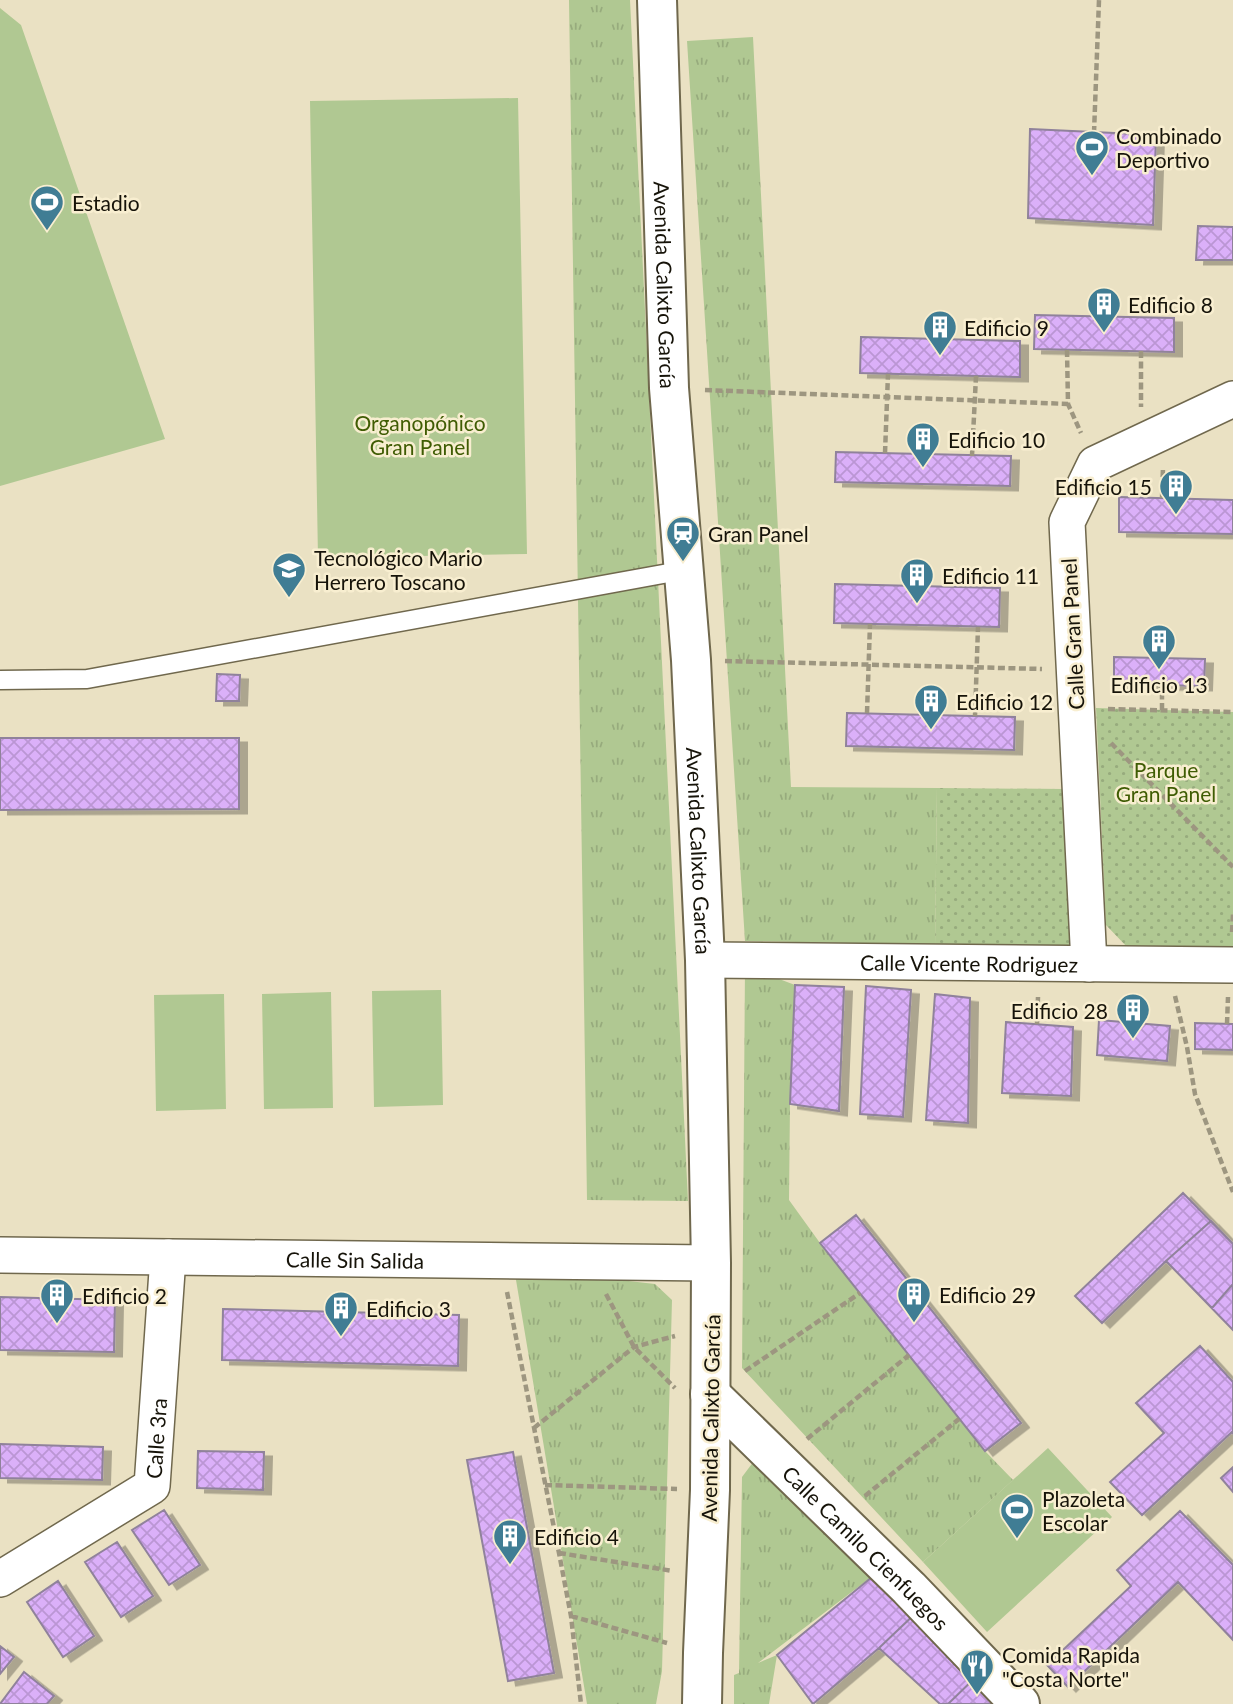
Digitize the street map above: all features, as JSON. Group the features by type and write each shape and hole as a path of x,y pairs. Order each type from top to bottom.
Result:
{"main road":[{"name":"Avenida Calixto García","path":"657,0 669,388 691,660 705,960 711,1263 710,1490 702,1704"},
{"name":"Calle Camilo Cienfuegos","path":"710,1409 780,1461 909,1588 1020,1704"}],"street":[{"path":"1095,464 1233,399"},
{"name":"Calle Gran Panel","path":"1089,964 1067,522 1095,464"},
{"name":"Calle Vicente Rodriguez","path":"705,960 1233,965"},
{"name":"Calle Sin Salida","path":"0,1255 711,1263"},
{"name":"Calle 3ra","path":"0,1579 152,1486 168,1257"}],"lane":[{"path":"0,680 88,679 685,570"}],"path":[{"path":"1094,133 1098,0"},
{"path":"1067,350 1068,404 1095,464"},
{"path":"1140,351 1141,442"},
{"path":"885,453 888,374"},
{"path":"972,456 976,376"},
{"path":"669,388 1068,404"},
{"path":"867,713 870,624"},
{"path":"975,716 978,626"},
{"path":"691,660 1074,670"},
{"path":"1162,685 1162,710"},
{"path":"1076,708 1233,712"},
{"path":"1076,708 1233,867"},
{"path":"1167,964 1195,1094 1233,1192"},
{"path":"502,1261 559,1553 581,1704"},
{"path":"589,1262 634,1347 710,1409 860,1293"},
{"path":"534,1428 634,1347 679,1335"},
{"path":"780,1461 909,1354"},
{"path":"839,1518 959,1419"},
{"path":"545,1485 710,1490"},
{"path":"559,1553 707,1577"},
{"path":"570,1616 703,1653"}],"green space":[{"path":"569,0 630,0 688,1201 587,1200"},
{"name":"Estadio","path":"0,8 21,25 165,439 0,486"},
{"path":"753,37 791,787 937,788 935,945 745,941 687,41"},
{"name":"Organopónico Gran Panel","path":"518,98 527,554 318,558 310,101"},
{"name":"Parque Gran Panel","path":"1096,708 1233,712 1233,948 1128,948 1106,925"},
{"path":"937,788 1064,789 1072,947 935,945"},
{"path":"745,966 795,985 789,1200 985,1451 1013,1480 923,1562 742,1368"},
{"path":"441,990 443,1105 374,1107 372,991"},
{"path":"331,992 333,1108 264,1109 262,994"},
{"path":"224,994 226,1109 156,1111 154,995"},
{"path":"514,1268 655,1284 672,1300 662,1671 656,1704 587,1704"},
{"name":"Plazoleta Escolar","path":"1048,1448 1112,1517 987,1632 923,1562"},
{"path":"757,1457 878,1572 758,1663 777,1655 769,1704 734,1704 734,1675 739,1673 742,1477"}],"building":[{"name":"Combinado Deportivo","path":"1030,129 1156,135 1153,225 1028,218"},
{"path":"1198,226 1233,227 1233,260 1196,260"},
{"name":"Edificio 8","path":"1035,315 1174,318 1174,352 1034,349"},
{"name":"Edificio 9","path":"861,337 1020,341 1020,377 860,373"},
{"name":"Edificio 10","path":"836,452 1011,456 1010,486 835,482"},
{"name":"Edificio 15","path":"1119,497 1233,500 1233,534 1119,532"},
{"name":"Edificio 11","path":"835,584 1000,588 999,627 834,623"},
{"name":"Edificio 13","path":"1114,657 1205,659 1204,686 1114,684"},
{"path":"217,674 240,675 239,701 216,701"},
{"name":"Edificio 12","path":"847,713 1015,717 1014,750 846,746"},
{"path":"0,738 239,738 239,809 0,810"},
{"path":"795,985 844,987 839,1111 790,1104"},
{"path":"866,986 911,990 903,1117 860,1114"},
{"path":"935,994 970,998 968,1123 926,1120"},
{"name":"Edificio 28","path":"1099,1020 1170,1026 1167,1061 1097,1055"},
{"path":"1006,1022 1073,1027 1071,1096 1002,1093"},
{"path":"1195,1023 1233,1024 1233,1050 1195,1049"},
{"path":"1183,1193 1233,1244 1233,1330 1166,1261 1102,1323 1075,1296"},
{"name":"Edificio 29","path":"856,1215 1021,1423 985,1451 820,1243"},
{"path":"1211,1221 1233,1244 1233,1284 1212,1308 1166,1261"},
{"name":"Edificio 2","path":"0,1297 115,1300 114,1352 0,1350"},
{"name":"Edificio 3","path":"223,1309 459,1315 458,1366 222,1360"},
{"path":"1200,1346 1233,1382 1233,1434 1232,1432 1142,1515 1110,1482 1164,1433 1136,1403"},
{"path":"0,1444 103,1447 102,1480 0,1478"},
{"path":"198,1451 264,1452 263,1490 197,1488"},
{"name":"Edificio 4","path":"513,1452 554,1673 508,1681 467,1460"},
{"path":"1233,1467 1233,1492 1221,1478"},
{"path":"164,1510 200,1565 169,1585 132,1530"},
{"path":"1180,1511 1233,1565 1233,1640 1178,1582 1068,1687 1047,1665 1131,1586 1117,1570"},
{"path":"117,1542 153,1596 121,1617 85,1562"},
{"path":"878,1572 919,1610 813,1704 777,1655"},
{"path":"58,1581 94,1636 63,1657 27,1602"},
{"path":"919,1610 1009,1704 940,1704 879,1648"},
{"path":"0,1646 14,1657 0,1674"},
{"path":"24,1672 54,1696 47,1704 0,1704"},
{"path":"980,1673 997,1704 948,1704"}],"place":[{"name":"Combinado Deportivo","path":"1092,177"},
{"name":"Estadio","path":"47,232"},
{"name":"Edificio 8","path":"1104,334"},
{"name":"Edificio 9","path":"940,357"},
{"name":"Edificio 10","path":"923,469"},
{"name":"Edificio 15","path":"1176,516"},
{"name":"Gran Panel","path":"683,563"},
{"name":"Tecnológico Mario Herrero Toscano","path":"289,599"},
{"name":"Edificio 11","path":"917,605"},
{"name":"Edificio 13","path":"1159,671"},
{"name":"Edificio 12","path":"931,731"},
{"name":"Edificio 28","path":"1133,1040"},
{"name":"Edificio 29","path":"914,1324"},
{"name":"Edificio 2","path":"57,1325"},
{"name":"Edificio 3","path":"341,1338"},
{"name":"Plazoleta Escolar","path":"1017,1540"},
{"name":"Edificio 4","path":"510,1566"},
{"name":"Comida Rapida \"Costa Norte\"","path":"977,1696"}]}
